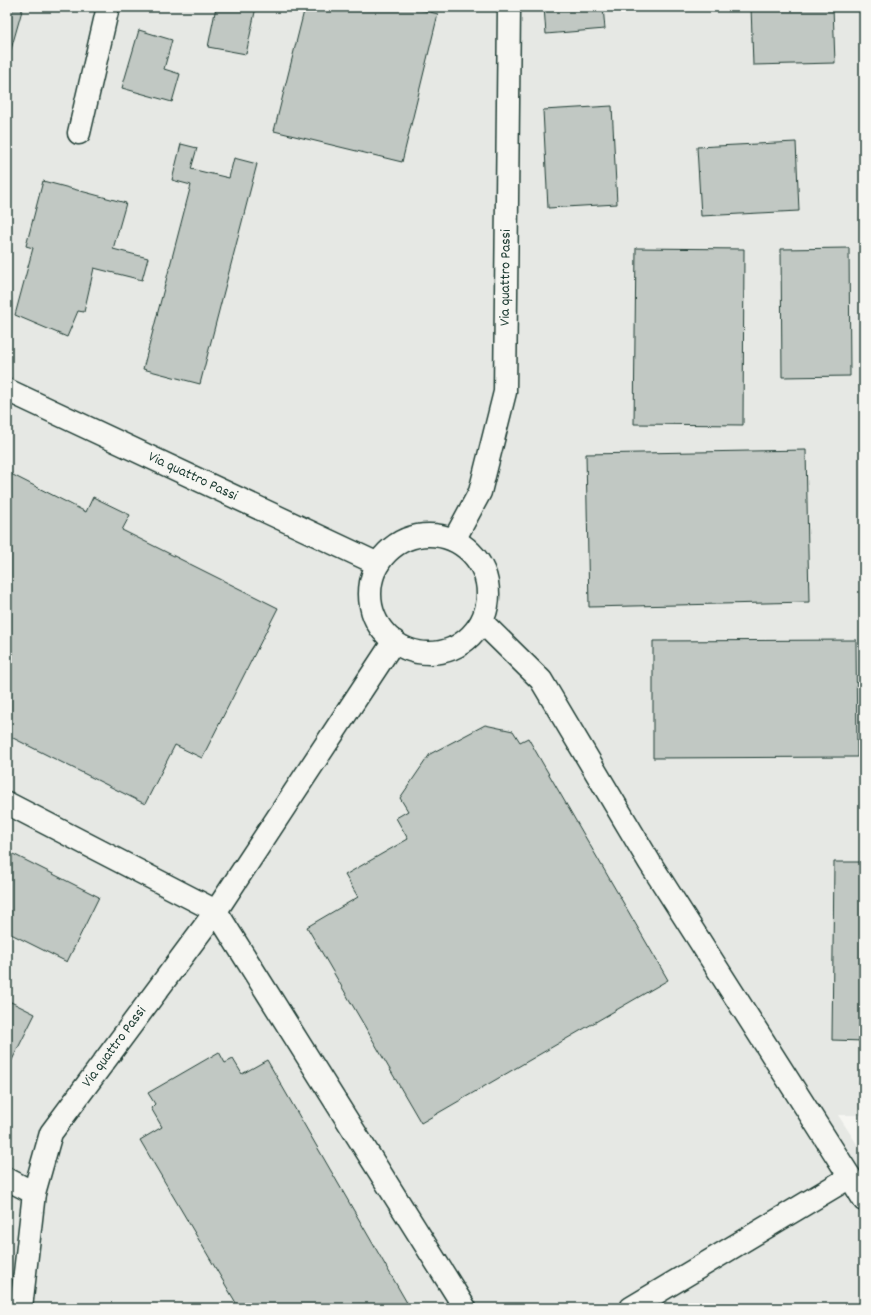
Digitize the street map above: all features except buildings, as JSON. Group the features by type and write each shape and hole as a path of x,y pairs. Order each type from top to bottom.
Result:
{"street":[{"path":"79,133 108,7"},
{"name":"Via quattro Passi","path":"454,540 480,492 505,392 509,7"},
{"name":"Via quattro Passi","path":"7,390 378,564"},
{"path":"420,535 437,535 454,540 470,550 482,566 488,584 488,603 482,622 470,638 452,648 432,653 412,650 394,641 382,629 374,614 370,597 372,580 378,564 389,550 403,541 420,535"},
{"path":"482,622 541,680 650,863 864,1200"},
{"name":"Via quattro Passi","path":"21,1308 34,1193 51,1133 216,911 394,641"},
{"path":"7,803 216,911 465,1308"},
{"path":"631,1308 850,1177"},
{"path":"7,1179 34,1193"}],"shaded area":[{"path":"7,7 864,7 864,1115 838,1115 864,1155 864,1308 7,1308"}]}
